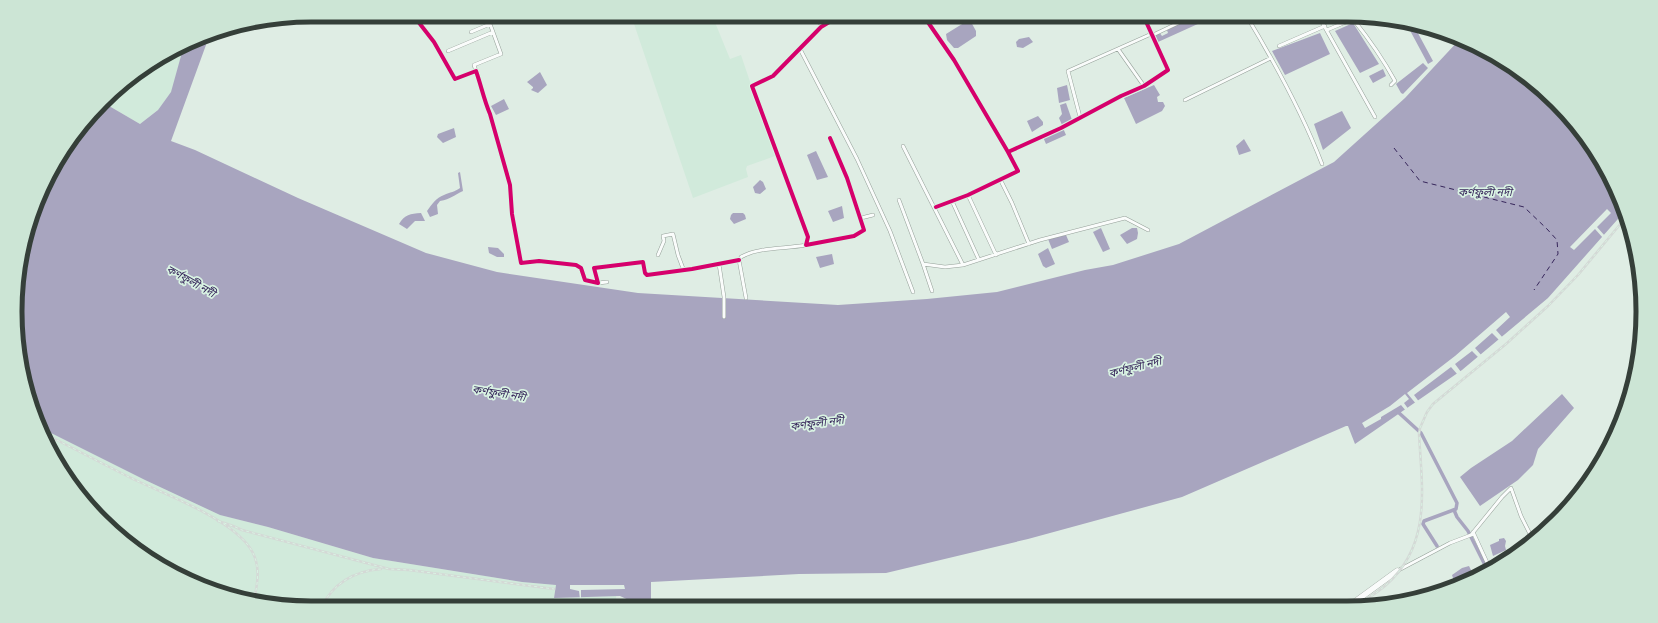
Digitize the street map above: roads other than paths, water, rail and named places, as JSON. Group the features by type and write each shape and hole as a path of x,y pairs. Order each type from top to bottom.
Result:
{"highway":[{"path":"1357,600 1397,571"}],"street":[{"path":"418,22 434,42 455,79 476,71"},
{"path":"806,245 808,237 752,86 773,76 821,25 827,22"},
{"path":"928,22 954,60 1018,171 968,195 936,208"},
{"path":"1008,152 1061,128 1080,117 1144,86 1168,70 1146,22"},
{"path":"1080,117 1068,71 1180,22"},
{"path":"1250,22 1307,126 1322,164"},
{"path":"1322,22 1375,117"},
{"path":"1327,30 1345,22"},
{"path":"1358,23 1373,43 1387,66 1395,81 1391,85"},
{"path":"471,32 490,24 501,54 474,65 490,114 510,185 512,214 520,263 539,261 576,265 581,268 584,280 598,283 607,282"},
{"path":"1279,46 1325,26"},
{"path":"448,51 493,32"},
{"path":"800,49 858,159 892,236 913,292"},
{"path":"1118,49 1144,86"},
{"path":"1185,100 1271,58"},
{"path":"746,298 740,260 741,256 772,249 790,248 854,236 864,230 847,178 830,138"},
{"path":"904,146 963,265"},
{"path":"1000,179 1029,244"},
{"path":"968,195 996,255"},
{"path":"899,200 932,291"},
{"path":"952,201 979,260"},
{"path":"861,218 873,215"},
{"path":"923,264 945,267 963,265 1040,240 1126,218 1148,230"},
{"path":"658,255 664,241 663,236 673,234 678,255 684,270"},
{"path":"598,283 594,268 643,262 645,273 647,275 740,260"},
{"path":"719,264 724,297 724,317"},
{"path":"1397,571 1450,543 1471,535 1511,488 1521,516 1530,535"},
{"path":"1471,535 1487,564"}],"water":[{"path":"965,22 971,22 976,31 976,36 958,48 954,48 947,40 946,34"},
{"path":"1182,22 1200,23 1158,42 1155,35 1159,32 1162,36 1168,33 1167,30"},
{"path":"1353,23 1379,64 1360,73 1335,31"},
{"path":"1409,29 1417,31 1433,61 1428,64"},
{"path":"1320,33 1330,54 1285,75 1272,51"},
{"path":"1029,37 1033,42 1023,48 1017,47 1016,42 1019,39"},
{"name":"কর্ণফুলী নদী","path":"207,41 171,141 195,150 298,198 426,253 497,272 638,293 838,305 927,299 997,292 1085,270 1113,265 1179,244 1334,162 1405,98 1456,44 1475,52 1507,71 1523,82 1551,107 1576,135 1587,151 1606,183 1620,216 1548,298 1462,370 1355,444 1348,426 1346,426 1182,497 1028,539 886,573 799,574 651,582 651,601 631,601 620,596 554,598 556,585 522,582 373,558 268,527 220,515 145,480 48,432 37,405 28,368 24,349 22,312 24,274 37,218 52,183 71,151 82,135 107,107 108,106 140,124 158,110 171,92 182,53"},
{"path":"1423,63 1428,68 1403,94 1401,93 1396,84"},
{"path":"1383,69 1386,76 1373,83 1369,76"},
{"path":"540,72 547,85 538,93 531,90 533,87 527,82"},
{"path":"1067,85 1070,100 1059,103 1057,88"},
{"path":"1154,85 1160,95 1157,97 1158,102 1163,102 1165,106 1162,111 1136,124 1124,98"},
{"path":"504,99 509,109 496,115 491,106"},
{"path":"1066,103 1072,120 1062,125 1059,118 1062,114 1060,105"},
{"path":"1342,111 1351,128 1323,150 1314,124"},
{"path":"1038,116 1043,122 1043,125 1032,132 1027,121"},
{"path":"454,128 456,137 443,143 437,137 438,134"},
{"path":"1063,128 1066,135 1046,144 1043,137"},
{"path":"1244,139 1251,151 1239,155 1236,146"},
{"path":"816,151 828,177 817,180 807,155"},
{"path":"460,172 463,191 450,198 440,201 437,205 438,214 430,217 427,211 434,202 441,196 460,188 458,173"},
{"path":"760,180 763,182 766,189 760,194 755,193 753,187"},
{"path":"842,206 844,218 833,222 828,211"},
{"path":"421,213 425,221 415,221 407,229 399,224 403,218 408,215"},
{"path":"733,213 743,213 746,219 734,224 730,219"},
{"path":"1101,228 1110,249 1103,252 1093,232"},
{"path":"1132,228 1137,228 1137,239 1127,244 1120,235"},
{"path":"1066,235 1069,242 1052,249 1048,239"},
{"path":"488,247 498,248 504,254 504,257 497,257 489,253"},
{"path":"1048,248 1055,264 1046,268 1043,266 1038,254"},
{"path":"832,254 834,264 820,268 816,257"},
{"path":"1562,394 1574,408 1538,449 1533,465 1518,480 1480,506 1460,477 1512,441"},
{"path":"1504,538 1506,541 1506,550 1493,556 1490,545 1499,541 1499,539"},
{"path":"1469,566 1472,572 1454,580 1452,575 1462,568"}],"waterway":[{"path":"1398,412 1421,433 1457,503 1456,509 1424,521 1423,524 1437,546"},
{"path":"1454,510 1457,517 1468,531 1485,565"},
{"path":"631,596 631,601"}],"railway":[{"path":"1365,600 1386,585 1401,569 1411,552 1417,534 1421,515 1422,495 1419,434 1427,412 1433,404 1506,344 1548,306 1578,275 1622,222"},
{"path":"51,437 131,478 178,499 228,527 250,548 256,560 258,573 255,595"},
{"path":"218,521 242,530 389,569 409,570 554,589"},
{"path":"325,601 338,585 346,580 362,572 381,569"}]}
